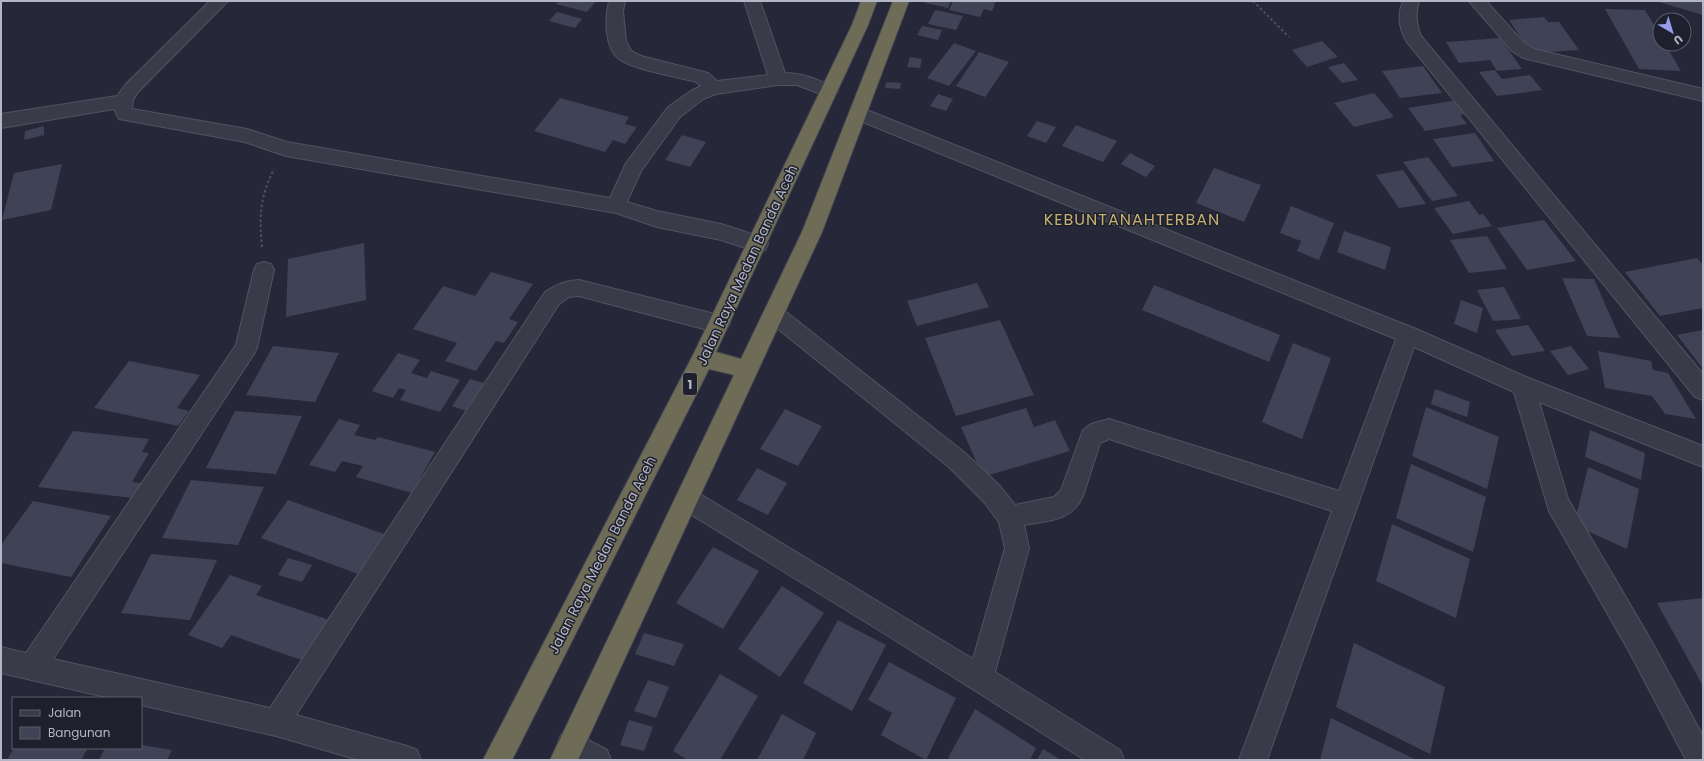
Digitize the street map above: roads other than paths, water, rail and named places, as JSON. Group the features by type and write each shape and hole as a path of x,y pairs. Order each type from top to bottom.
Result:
{"highway":[{"name":"Jalan Raya Medan Banda Aceh","path":"497,760 703,358 718,324 758,244 869,1"},
{"path":"567,752 812,232 860,113 901,1"},
{"path":"703,358 748,370"}],"street":[{"path":"220,1 132,88 123,101 122,108 125,114 247,136 286,149 616,206 657,219 721,232 758,244"},
{"path":"617,1 615,11 617,41 625,55 636,61 702,77 713,88"},
{"path":"752,1 757,11 778,79"},
{"path":"1410,1 1406,12 1406,18 1413,38 1703,390"},
{"path":"1477,1 1518,47 1529,54 1703,95"},
{"path":"616,206 633,168 674,112 697,95 713,88 778,79 799,79 829,91"},
{"path":"1,121 123,101"},
{"path":"860,113 1408,336 1523,386 1703,457"},
{"path":"32,667 246,348 264,270"},
{"path":"276,723 552,298 565,289 579,288 718,324"},
{"path":"774,314 957,460 992,494 1010,517 1017,548 981,677"},
{"path":"1253,760 1408,336"},
{"path":"1523,386 1557,503 1639,644 1701,760"},
{"path":"1010,517 1061,507 1067,502 1071,496 1091,437 1099,431 1108,429 1346,504"},
{"path":"687,499 981,677 1110,760"},
{"path":"1,660 276,723 407,760"},
{"path":"567,752 597,760"}],"district":[{"name":"KEBUNTANAHTERBAN","path":"1132,219"}]}
